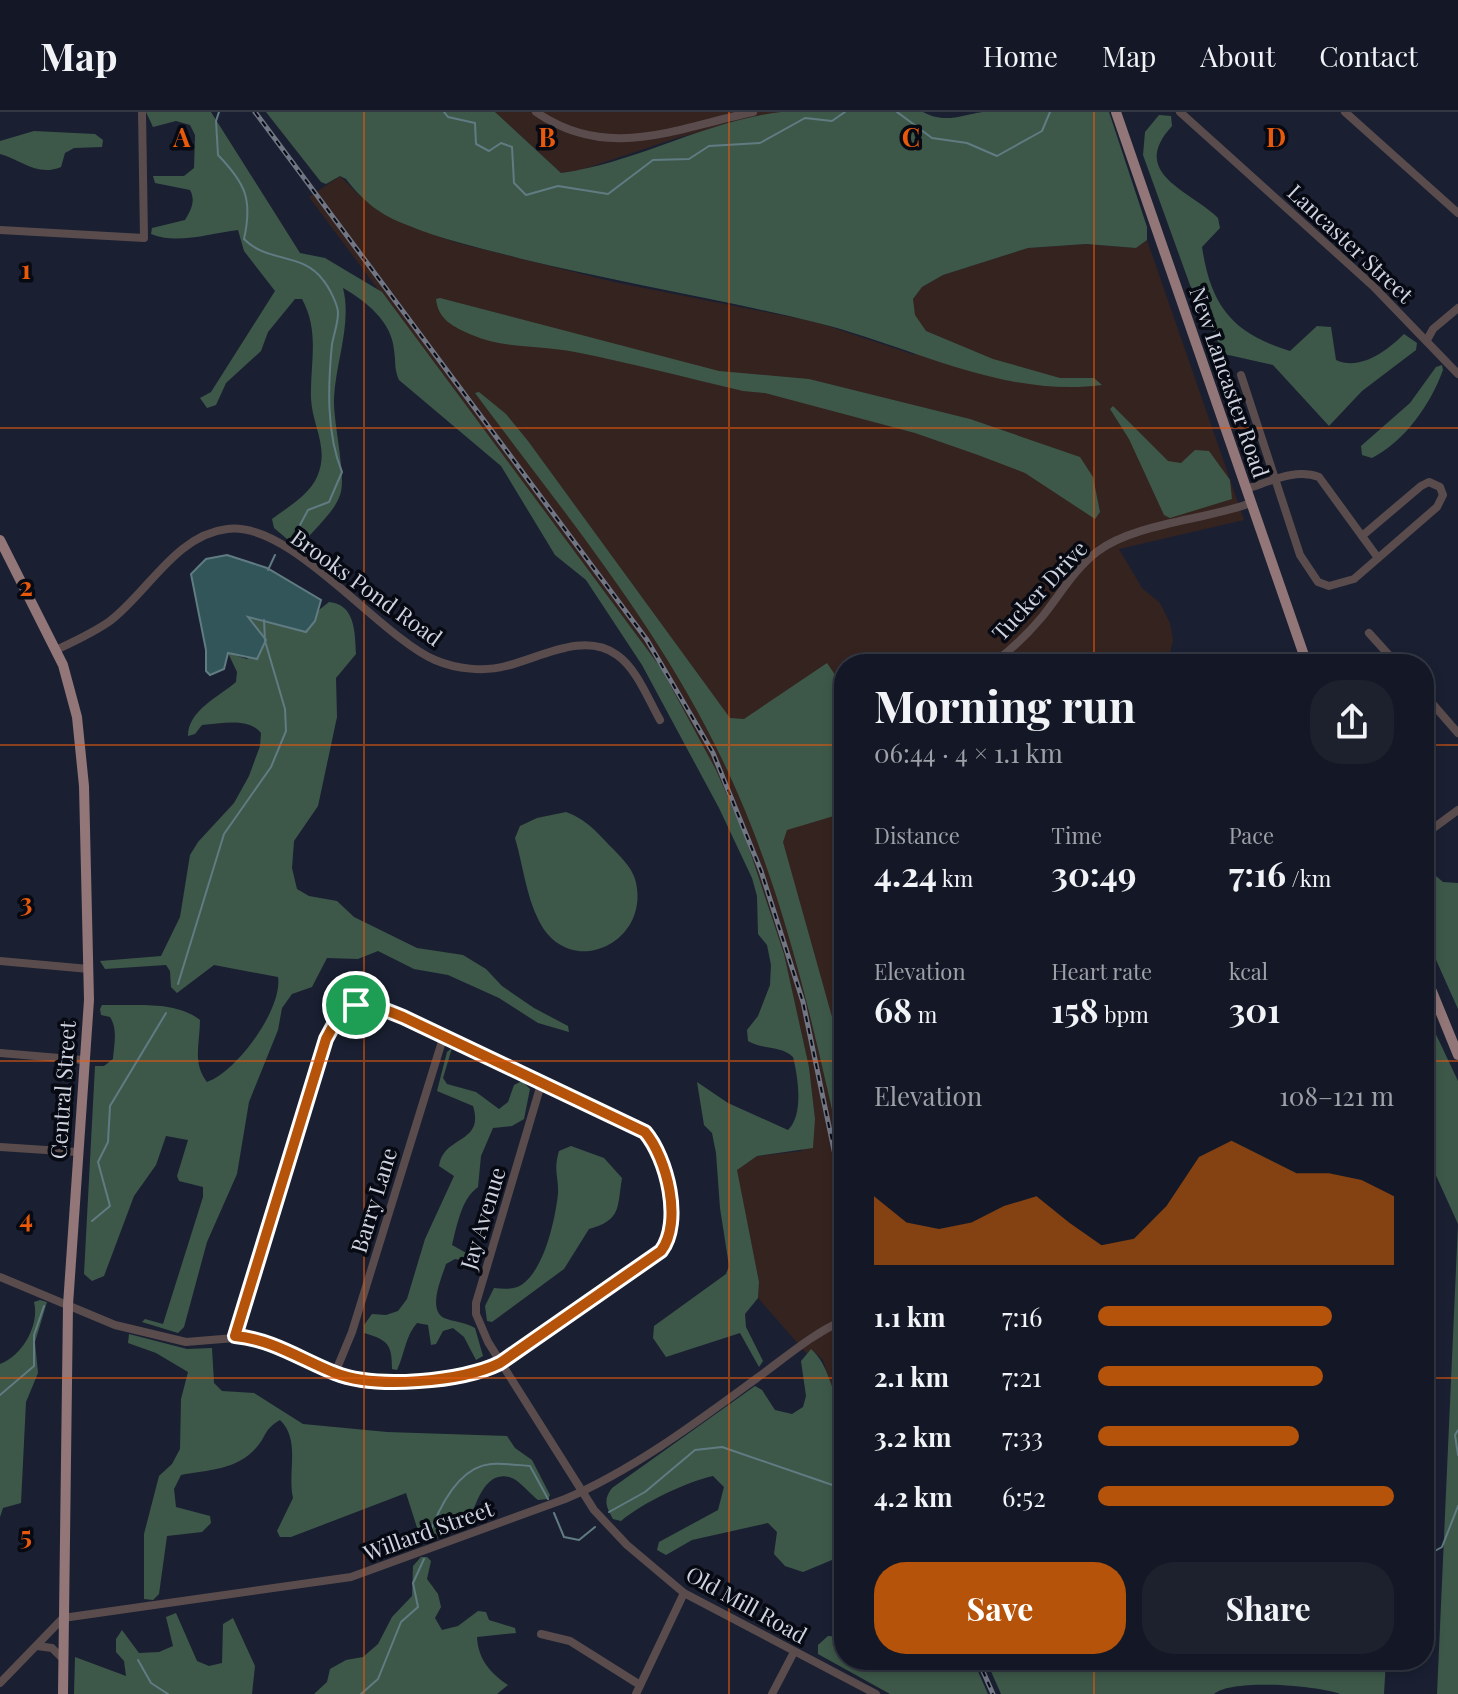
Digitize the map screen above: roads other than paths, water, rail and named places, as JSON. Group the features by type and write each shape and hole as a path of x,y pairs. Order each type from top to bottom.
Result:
{"main road":[{"name":"New Lancaster Road","path":"1116,112 1304,654"},
{"name":"Central Street","path":"0,540 56,650 71,693 82,753 89,969 68,1305 63,1694"},
{"path":"1434,996 1458,1055"}],"street":[{"path":"0,230 144,238 142,112"},
{"path":"536,112 575,133 619,141 753,112"},
{"name":"Lancaster Street","path":"1180,112 1363,276 1458,374"},
{"path":"1345,112 1458,213"},
{"path":"1427,340 1433,329 1458,308"},
{"path":"1241,375 1300,555 1318,582 1339,586 1354,579 1437,507 1443,495 1440,487 1429,482 1421,486 1362,536"},
{"path":"1246,489 1307,473 1319,477 1378,558"},
{"name":"Tucker Drive","path":"1004,654 1030,631 1074,574 1100,549 1132,534 1219,514 1251,503"},
{"name":"Brooks Pond Road","path":"56,650 111,620 189,544 216,531 240,528 266,537 293,553 418,650 442,662 485,669 505,667 577,646 605,648 625,662 660,720"},
{"path":"1369,633 1388,654"},
{"path":"1434,705 1458,733"},
{"path":"1434,828 1458,810"},
{"path":"0,961 89,969"},
{"path":"0,1277 115,1325 186,1342 235,1336 267,1343 361,1381 403,1381 471,1373 500,1363 650,1261 665,1246 671,1227 660,1159 645,1132 542,1081 444,1035 367,1004 350,1008 335,1021 326,1039 235,1336"},
{"name":"Barry Lane","path":"335,1373 352,1332 444,1035"},
{"path":"0,1053 83,1060"},
{"name":"Jay Avenue","path":"542,1081 476,1303 481,1325 500,1363 583,1491"},
{"path":"0,1147 77,1152"},
{"name":"Willard Street","path":"63,1618 346,1578 583,1491 644,1455 834,1326"},
{"name":"Old Mill Road","path":"583,1491 606,1525 684,1593 876,1694"},
{"path":"541,1634 570,1641 638,1689 684,1593"},
{"path":"0,1683 63,1618"},
{"path":"37,1646 52,1648 63,1659"},
{"path":"772,1694 794,1652"}],"waterway":[{"path":"219,112 216,121 218,155 235,174 247,202 244,239 263,252 295,261 315,271 328,287 338,310 329,392 333,441 342,472 329,502 308,510 292,540"},
{"path":"444,112 448,117 475,123 476,144 489,151 501,143 512,147 514,183 526,195 558,186 608,194 653,160 689,159 709,146 760,143 805,118 832,121 845,112"},
{"path":"897,112 932,138 967,143 997,156 1042,131 1050,112"},
{"path":"268,570 275,555"},
{"path":"178,984 224,834 271,767 286,731 285,709 265,641 264,620"},
{"path":"92,1221 110,1206 98,1162 108,1142 110,1106 166,1013"},
{"path":"0,1395 34,1366 34,1335 44,1306"},
{"path":"1458,1430 1455,1435 1458,1455"},
{"path":"609,1512 645,1492 695,1450 722,1447 834,1486"},
{"path":"428,1538 450,1492 468,1473 479,1467 491,1464 530,1466 548,1499"},
{"path":"1434,1551 1442,1547 1458,1506"},
{"path":"554,1513 564,1537 579,1540 595,1527"},
{"path":"361,1694 378,1679 401,1622 418,1607 413,1583 424,1559"},
{"path":"138,1660 151,1683 168,1694"}],"railway":[{"path":"255,112 647,640 713,753 761,871 803,1002 834,1150"},
{"path":"982,1670 993,1694"}]}
